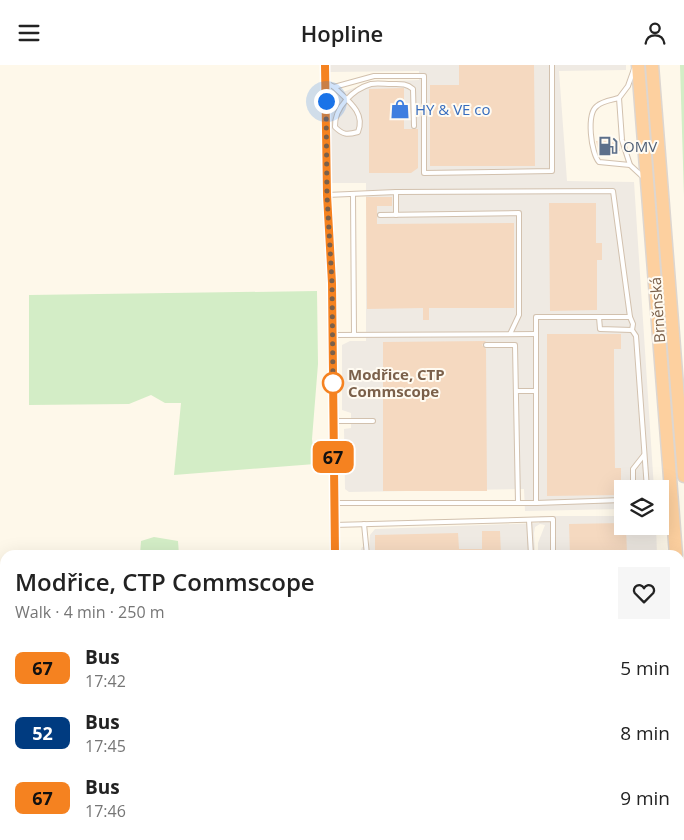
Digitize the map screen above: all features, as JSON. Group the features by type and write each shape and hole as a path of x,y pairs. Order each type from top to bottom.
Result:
{"highway":[{"name":"Brněnská","path":"637,65 676,550"},
{"name":"Brněnská","path":"652,65 684,476"}],"street":[{"path":"325,65 332,335 335,550"}],"lane":[{"path":"334,87 374,76 424,75 424,173 552,171 552,65"},
{"path":"630,165 599,162 593,155 592,111 597,106 619,98 628,86 637,65"},
{"path":"325,82 334,87 346,99 360,117 361,125 358,132 348,135 340,133 335,127 337,113 346,99 370,84 408,85 413,89 414,126"},
{"path":"619,98 622,140 630,165 647,180"},
{"path":"327,195 613,191 630,317 633,324 632,330 636,336 646,480"},
{"path":"396,193 396,215"},
{"path":"353,194 354,335"},
{"path":"380,215 519,213 519,315 510,335"},
{"path":"536,503 536,317 630,317"},
{"path":"599,317 600,329 632,330"},
{"path":"332,335 536,334"},
{"path":"486,345 516,345 518,503"},
{"path":"516,391 536,391"},
{"path":"333,421 373,421"},
{"path":"633,480 633,469 645,455"},
{"path":"334,503 536,503 614,500"},
{"path":"334,525 553,519 553,550"},
{"path":"529,520 531,550"},
{"path":"364,524 366,550"}],"shaded area":[{"path":"330,65 626,65 626,70 559,71 567,181 634,182 653,480 614,480 614,509 525,511 524,489 349,492 345,489 344,429 351,428 351,413 342,410 342,345 350,341 366,341 366,183 331,183 330,105 343,92 370,82 419,80 419,71 330,72"},
{"path":"540,516 614,516 614,535 656,535 657,550 538,550 538,543 545,525 540,524 535,527 535,550 361,550 362,547 369,546 370,535 375,529 539,523"}],"green space":[{"path":"680,65 684,65 684,197"},
{"path":"317,291 318,364 312,439 315,464 174,475 181,403 165,403 151,395 129,404 29,405 29,295"},
{"path":"154,537 178,541 179,550 140,550 141,541"}],"building":[{"path":"459,65 534,65 535,166 430,166 430,85 459,85"},
{"path":"404,88 404,129 418,129 418,168 411,173 369,173 369,89"},
{"name":"OMV","path":"618,139 620,151 599,153 596,141"},
{"path":"366,197 392,197 392,206 377,206 377,224 514,223 514,308 429,308 429,320 423,320 423,308 367,309"},
{"path":"549,203 596,203 596,243 602,243 602,260 597,260 597,310 550,311"},
{"path":"547,334 621,334 621,349 614,349 614,388 615,468 621,468 621,480 614,480 614,495 547,496"},
{"path":"486,341 482,345 486,349 487,491 383,491 383,342"},
{"path":"614,523 614,535 626,535 627,550 570,550 569,524"},
{"path":"482,531 500,531 501,550 375,550 375,535 458,533 459,549 482,549"}],"bus line":[{"name":"67","path":"325,65 327,195 332,283 335,550"}],"place":[{"name":"HY & VE co","path":"400,109"},
{"name":"OMV","path":"608,146"},
{"name":"Modřice, CTP Commscope","path":"333,383"}],"route":[{"path":"326,101 333,383"}]}
